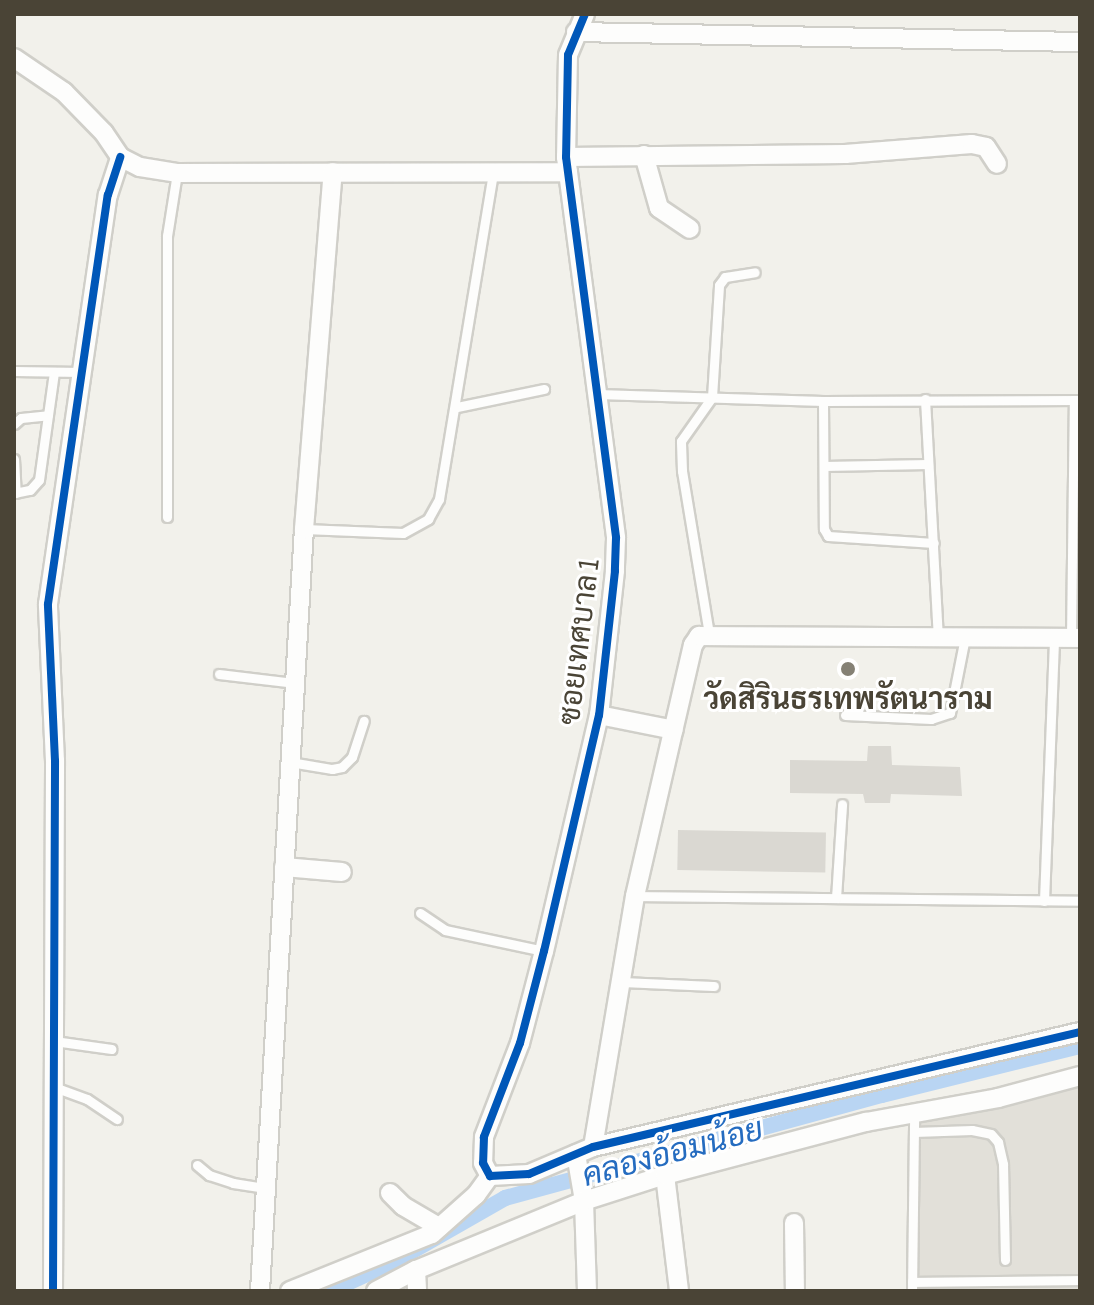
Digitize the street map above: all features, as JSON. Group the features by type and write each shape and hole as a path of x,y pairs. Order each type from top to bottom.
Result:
{"street":[{"name":"ซอยเทศบาล 1","path":"490,1176 483,1163 484,1137 520,1043 599,715 616,538 567,164 565,73 576,32 585,14"},
{"path":"576,32 1080,42"},
{"path":"14,58 79,106 120,157 140,167 177,173 493,173 644,155 845,154 972,144 986,147 997,164"},
{"path":"644,155 659,208 690,229"},
{"path":"53,1291 55,761 48,604 108,195 120,157"},
{"path":"260,1291 304,529 333,172"},
{"path":"587,1291 582,1156 621,982 635,896 693,645 699,636 1068,638"},
{"path":"599,715 674,730"},
{"path":"284,867 342,872"},
{"path":"290,1291 345,1272 439,1227 476,1195 490,1176 529,1174 582,1156 1080,1032"},
{"path":"376,1291 584,1195 866,1122 914,1124 1080,1076"},
{"path":"665,1175 679,1291"},
{"path":"390,1193 403,1206 439,1227"},
{"path":"794,1223 795,1291"},
{"path":"416,1270 417,1291"}],"lane":[{"path":"167,517 167,236 177,173"},
{"path":"304,529 403,533 428,519 439,499 457,407 493,173"},
{"path":"709,634 680,452 681,441 712,397 719,285 725,277 755,272"},
{"path":"14,371 81,372"},
{"path":"14,459 15,493 30,490 39,480 54,372"},
{"path":"457,407 544,389"},
{"path":"597,394 823,401 1077,400 1076,563 1044,901"},
{"path":"925,399 938,636"},
{"path":"823,401 824,529 828,536 934,543"},
{"path":"14,424 21,418 48,415"},
{"path":"824,466 928,464"},
{"path":"845,715 931,719 950,713 965,637"},
{"path":"219,674 295,683"},
{"path":"290,762 332,769 342,767 352,757 364,721"},
{"path":"836,898 842,804"},
{"path":"635,896 1080,901"},
{"path":"420,913 445,930 544,951"},
{"path":"621,982 714,986"},
{"path":"54,1041 111,1049"},
{"path":"54,1087 87,1099 117,1119"},
{"path":"1005,1260 1003,1164 998,1142 991,1134 914,1124 912,1287 1080,1280"},
{"path":"197,1165 209,1175 233,1183 266,1188"}],"shaded area":[{"path":"1080,1082 1080,1291 907,1291 912,1124"}],"building":[{"path":"868,746 891,746 892,765 960,767 962,796 891,794 890,803 865,803 863,794 790,793 790,760 867,761"},
{"path":"678,830 826,833 825,873 677,870"}],"waterway":[{"name":"คลองอ้อมน้อย","path":"330,1291 393,1262 505,1198 882,1095 1080,1046"}],"cycle path":[{"path":"585,14 568,55 566,157 616,538 615,571 599,715 544,951 520,1043 484,1137 483,1163 490,1176 529,1174 593,1147 1080,1032"},
{"path":"53,1291 55,761 48,604 108,195 120,157"}],"place":[{"name":"วัดสิรินธรเทพรัตนาราม","path":"848,669"}]}
